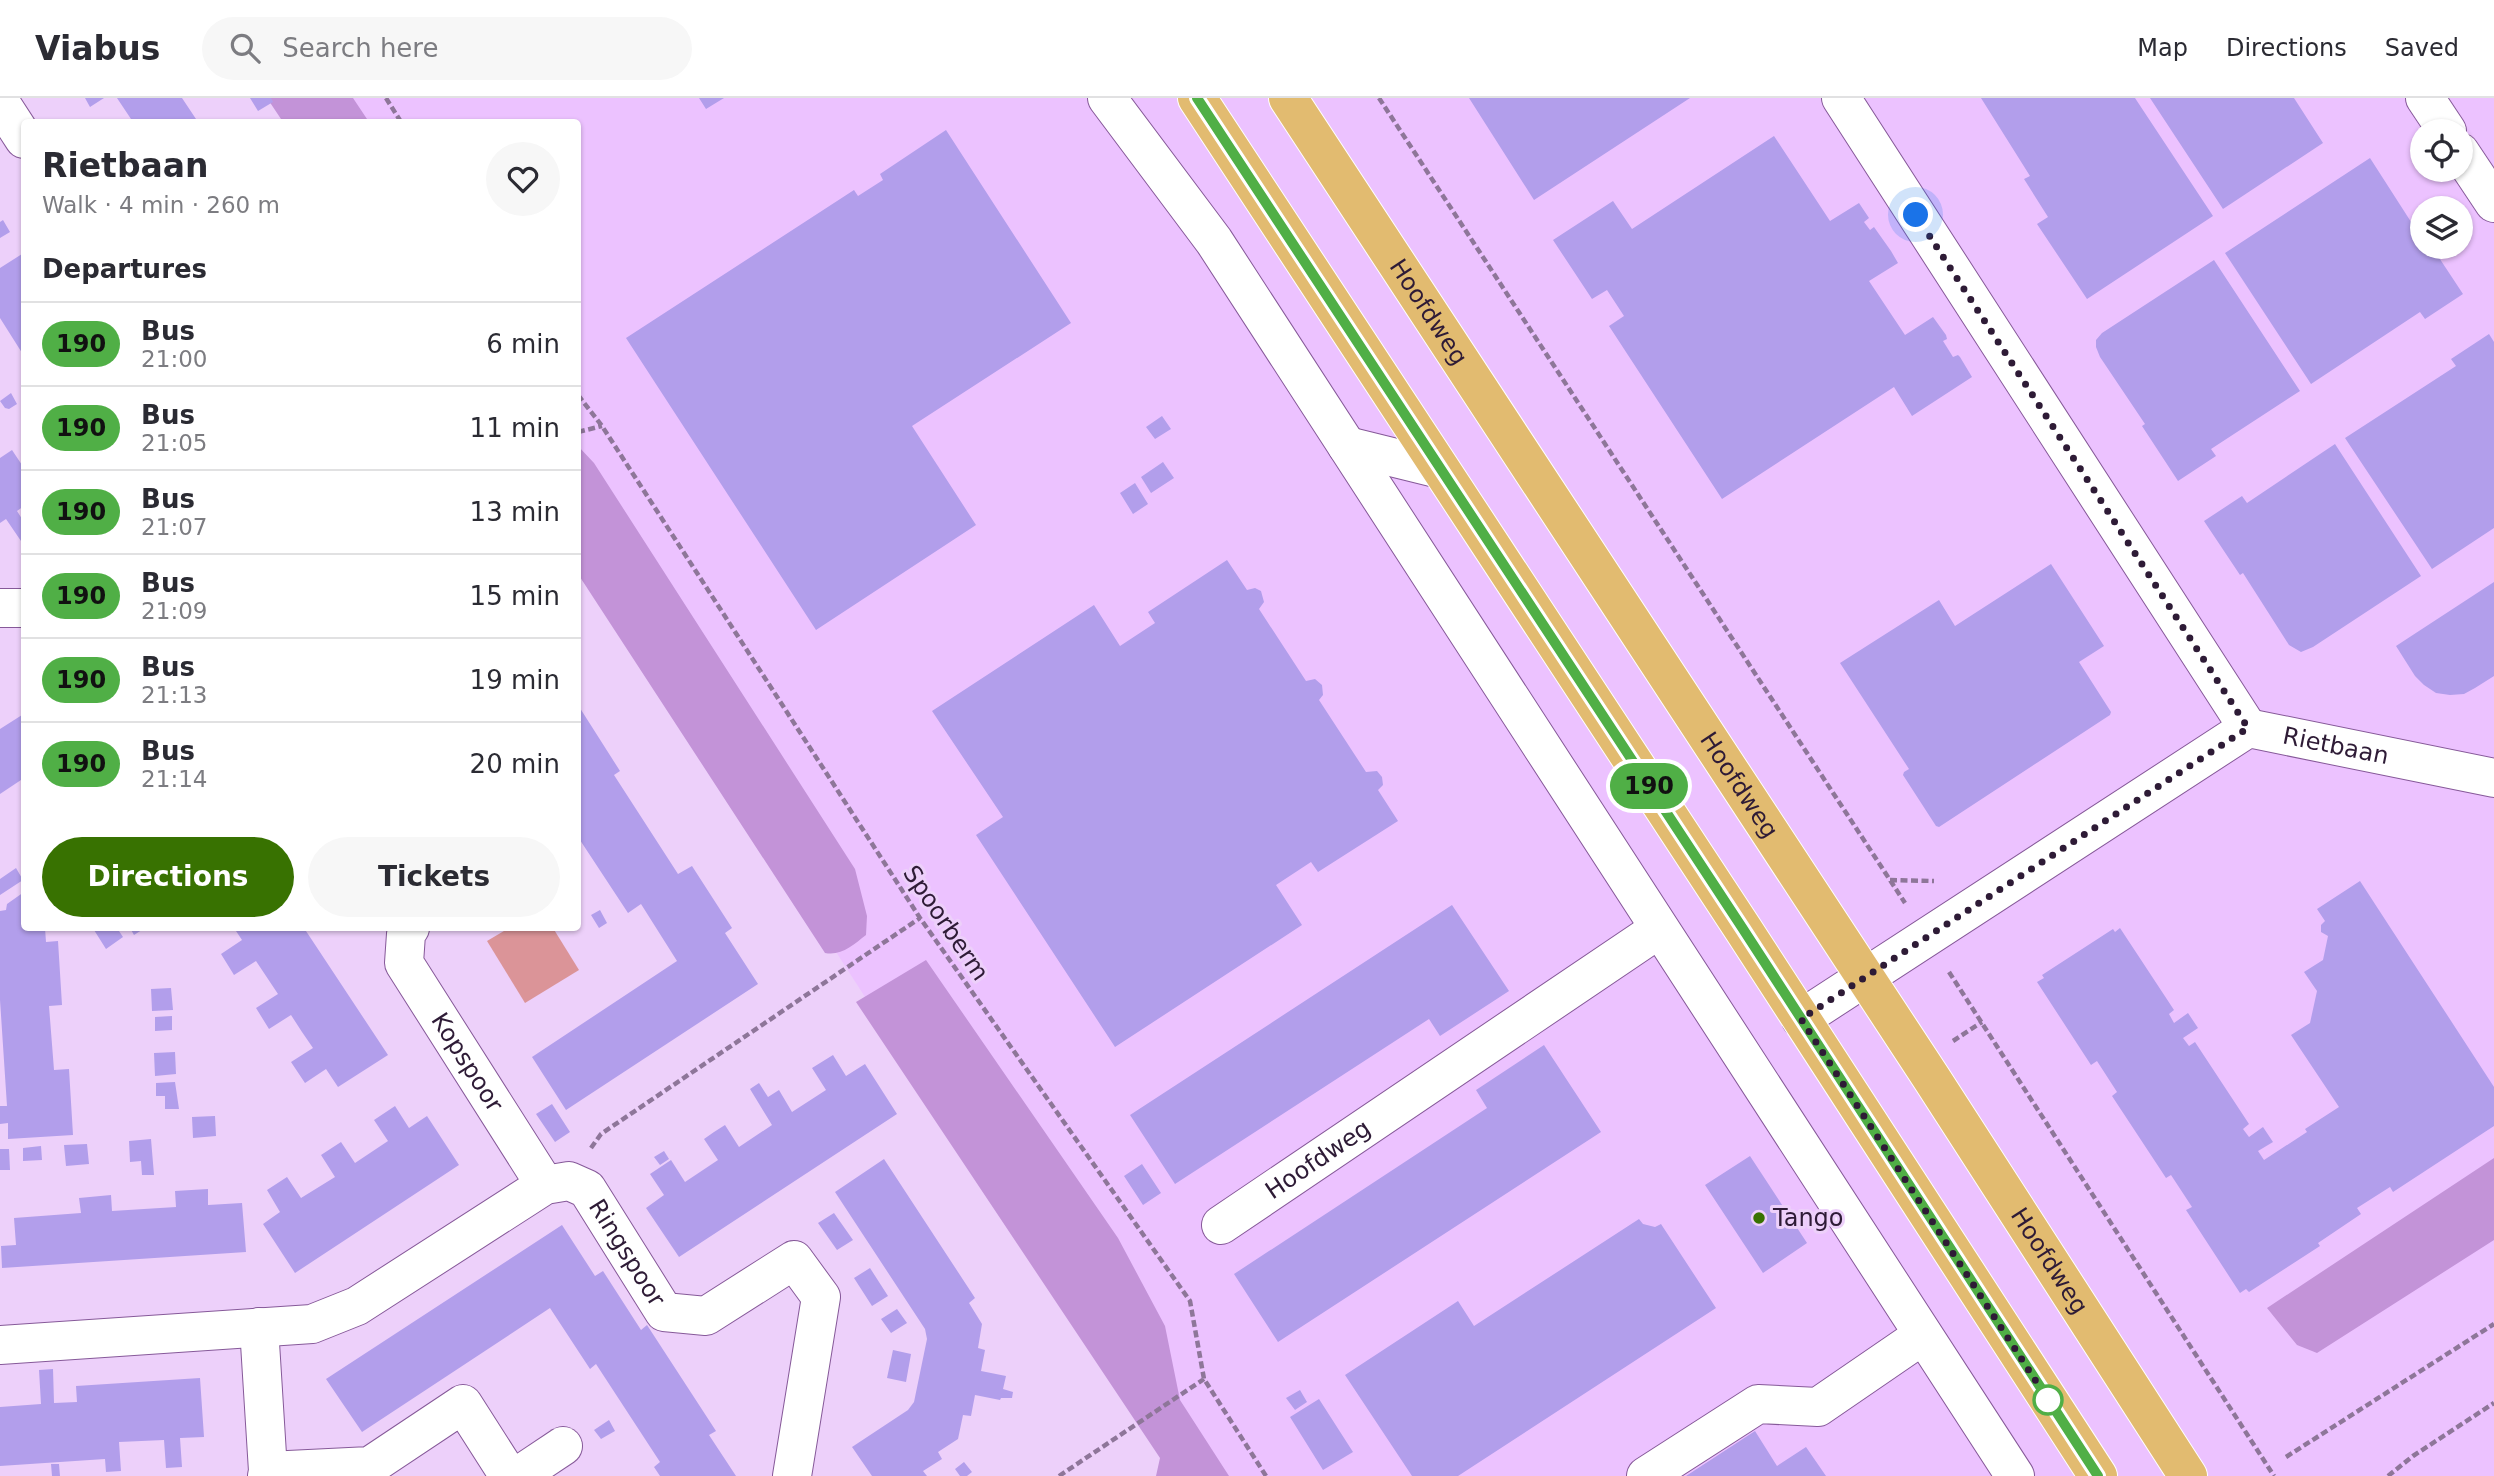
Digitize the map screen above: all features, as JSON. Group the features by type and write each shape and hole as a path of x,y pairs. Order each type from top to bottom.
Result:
{"main road":[{"path":"1197,98 2098,1476"},
{"name":"Hoofdweg","path":"1288,98 2188,1476"}],"street":[{"path":"1107,98 1213,241 2015,1476"},
{"path":"1841,98 2248,728"},
{"path":"2425,98 2439,119"},
{"path":"0,102 21,134"},
{"path":"2473,172 2494,203"},
{"path":"1347,446 1440,469"},
{"path":"0,608 21,608"},
{"name":"Rietbaan","path":"1801,1019 2248,728 2494,778"},
{"name":"Hoofdweg","path":"1221,1225 1659,929"},
{"name":"Kopspoor","path":"406,931 404,963 557,1183"},
{"path":"0,1345 312,1324 357,1306 557,1183"},
{"name":"Ringspoor","path":"557,1183 587,1189 664,1312 706,1315 794,1260 821,1297 792,1476"},
{"path":"260,1327 267,1474 370,1466 463,1404 509,1476"},
{"path":"1646,1476 1758,1404 1818,1407 1923,1335"},
{"path":"518,1476 563,1446"}],"path":[{"path":"386,98 399,119"},
{"path":"1379,98 1928,938 2274,1476"},
{"name":"Spoorberm","path":"581,399 602,426 920,918 1190,1301 1204,1379 1266,1476"},
{"path":"581,431 602,426"},
{"path":"557,1183 601,1134 920,918"},
{"path":"2286,1457 2494,1324"},
{"path":"1059,1476 1204,1379"},
{"path":"2388,1476 2413,1456 2494,1403"}],"shaded area":[{"path":"267,98 353,98 367,119 281,119"},
{"path":"285,98 2494,98 2494,1476 1174,1476 581,557 581,119 299,119"},
{"path":"581,449 594,463 855,869 867,916 866,935 847,949 837,953 825,953 581,579"},
{"path":"504,931 555,931 579,970 525,1003 487,941"},
{"path":"926,960 1118,1238 1165,1326 1180,1400 1229,1476 1156,1476 1160,1458 856,1002"},
{"path":"2494,1158 2494,1240 2317,1353 2297,1345 2267,1308"}],"building":[{"path":"85,98 104,98 90,107"},
{"path":"117,98 182,98 196,119 131,119"},
{"path":"250,98 271,98 273,102 258,111"},
{"path":"699,98 724,98 706,109"},
{"path":"1469,98 1690,98 1534,200"},
{"path":"1981,98 2135,98 2213,216 2087,299 2037,224 2048,217 2024,179 2030,176"},
{"path":"2150,98 2294,98 2323,143 2223,209"},
{"path":"946,130 1071,323 912,426 976,525 816,630 626,338 854,190 858,196 883,180 880,174"},
{"path":"1774,136 1830,221 1859,203 1869,218 1864,222 1870,230 1874,227 1891,251 1898,263 1869,281 1905,335 1933,317 1946,335 1947,339 1943,341 1953,357 1960,357 1972,377 1912,416 1894,387 1722,499 1609,326 1624,316 1607,290 1592,299 1553,240 1613,201 1632,229"},
{"path":"2370,158 2410,220 2410,259 2440,259 2463,294 2425,319 2420,312 2311,384 2225,253"},
{"path":"3,220 10,232 0,238 0,222"},
{"path":"21,255 21,351 0,318 0,268"},
{"path":"2214,260 2300,391 2211,449 2216,456 2178,481 2142,426 2145,424 2100,357 2096,340 2102,333"},
{"path":"2489,334 2494,342 2494,528 2432,569 2345,438 2456,366 2451,359"},
{"path":"11,393 17,404 9,409 5,408 0,401"},
{"path":"1162,416 1171,429 1155,439 1146,427"},
{"path":"2335,444 2421,576 2313,647 2301,652 2289,645 2243,573 2240,575 2204,521 2242,496 2247,503"},
{"path":"12,450 21,464 21,508 17,511 21,517 21,541 6,519 0,523 0,458"},
{"path":"1163,462 1174,478 1151,493 1141,477"},
{"path":"1135,483 1148,504 1133,514 1120,493"},
{"path":"1227,560 1247,590 1255,588 1261,591 1264,602 1259,609 1306,681 1315,679 1322,685 1323,695 1319,700 1366,772 1377,771 1382,777 1383,785 1378,790 1398,821 1318,872 1311,862 1276,885 1302,925 1115,1047 976,835 1003,817 932,711 1094,605 1120,646 1155,623 1148,612"},
{"path":"2051,564 2104,646 2079,662 2111,712 2110,715 1939,827 1936,826 1903,775 1909,769 1840,663 1939,600 1955,626"},
{"path":"2494,582 2494,676 2464,694 2436,693 2415,676 2396,646"},
{"path":"581,710 620,771 614,775 678,874 692,866 732,928 725,933 758,984 566,1110 532,1057 677,961 641,904 628,913 581,842"},
{"path":"21,716 21,780 0,794 0,729"},
{"path":"16,868 21,877 21,881 0,895 0,879"},
{"path":"2360,881 2494,1087 2494,1126 2393,1192 2390,1187 2357,1208 2361,1214 2318,1243 2320,1246 2249,1292 2246,1289 2240,1293 2186,1210 2192,1207 2171,1175 2166,1178 2112,1096 2117,1092 2097,1061 2091,1065 2037,982 2044,978 2042,975 2113,929 2115,932 2120,928 2174,1010 2169,1014 2174,1023 2188,1013 2198,1028 2183,1038 2189,1046 2195,1042 2249,1124 2243,1129 2249,1137 2263,1127 2273,1142 2258,1151 2264,1160 2339,1107 2291,1035 2310,1023 2317,991 2304,972 2323,960 2328,936 2321,932 2321,925 2325,921 2317,909"},
{"path":"21,894 21,931 45,931 46,942 58,941 62,1005 49,1006 54,1070 69,1069 73,1135 8,1139 8,1123 0,1124 0,1106 7,1106 0,1000 0,911 6,910 7,904"},
{"path":"1452,905 1509,991 1440,1036 1429,1019 1175,1184 1130,1115"},
{"path":"600,910 607,923 599,928 591,915"},
{"path":"95,931 119,931 123,937 106,949"},
{"path":"236,931 306,931 388,1055 338,1087 326,1069 305,1083 291,1062 313,1048 291,1015 269,1029 256,1008 278,994 256,961 234,975 221,954 242,940"},
{"path":"171,988 173,1010 152,1011 151,989"},
{"path":"172,1016 172,1030 155,1031 155,1017"},
{"path":"1544,1045 1601,1132 1278,1342 1234,1274 1487,1108 1476,1090"},
{"path":"175,1052 176,1074 155,1076 154,1053"},
{"path":"833,1055 846,1076 865,1064 897,1114 679,1257 646,1208 664,1195 650,1174 671,1160 685,1182 718,1160 704,1139 725,1125 739,1147 772,1125 750,1089 759,1083 768,1097 779,1090 792,1112 826,1090 812,1068"},
{"path":"175,1082 179,1109 165,1109 165,1096 156,1096 156,1083"},
{"path":"552,1104 570,1132 555,1142 536,1114"},
{"path":"395,1106 409,1128 427,1116 459,1165 295,1273 263,1224 280,1212 267,1190 287,1177 301,1198 335,1177 321,1155 341,1142 355,1163 388,1141 374,1120"},
{"path":"215,1116 216,1136 193,1138 192,1117"},
{"path":"151,1139 154,1175 142,1175 141,1161 130,1162 129,1141"},
{"path":"87,1144 89,1164 66,1166 64,1145"},
{"path":"41,1146 42,1160 23,1161 23,1148"},
{"path":"0,1149 9,1149 10,1170 0,1170"},
{"path":"664,1151 669,1159 660,1165 654,1157"},
{"path":"1750,1156 1807,1243 1763,1273 1705,1185"},
{"path":"884,1159 975,1298 969,1303 982,1324 978,1348 985,1350 981,1371 1006,1376 1003,1389 1013,1392 1012,1398 1000,1400 975,1395 971,1416 963,1415 958,1439 938,1452 942,1459 923,1471 927,1476 872,1476 852,1447 908,1410 914,1402 927,1339 925,1329 835,1192"},
{"path":"1142,1164 1161,1193 1143,1205 1124,1176"},
{"path":"208,1189 208,1205 242,1203 246,1252 2,1268 1,1246 16,1245 14,1218 81,1213 79,1198 111,1195 112,1211 176,1207 175,1191"},
{"path":"834,1213 853,1240 837,1250 818,1223"},
{"path":"1639,1219 1643,1224 1655,1227 1661,1224 1716,1308 1458,1476 1412,1476 1345,1375 1458,1301 1474,1326"},
{"path":"562,1225 595,1276 603,1271 641,1330 647,1325 716,1431 709,1435 736,1476 660,1476 654,1467 660,1462 596,1364 590,1369 550,1308 362,1432 326,1379"},
{"path":"870,1268 888,1296 872,1306 854,1278"},
{"path":"897,1309 907,1323 891,1333 881,1319"},
{"path":"893,1350 911,1354 906,1382 887,1378"},
{"path":"53,1369 54,1403 77,1402 76,1386 200,1378 204,1437 180,1438 182,1467 166,1468 164,1440 119,1442 121,1471 106,1472 105,1459 0,1466 0,1407 41,1404 39,1370"},
{"path":"1300,1390 1307,1402 1295,1410 1286,1398"},
{"path":"1319,1399 1353,1452 1323,1470 1290,1417"},
{"path":"609,1420 615,1431 601,1439 594,1430"},
{"path":"1755,1431 1777,1466 1806,1447 1826,1476 1686,1476"},
{"path":"964,1462 972,1472 967,1476 960,1476 955,1469"},
{"path":"51,1464 59,1464 60,1476 52,1476"}],"bus line":[{"name":"190","path":"1197,98 1743,929 2098,1476"}],"place":[{"name":"Tango","path":"1759,1218"}],"route":[{"path":"1916,215 2248,728 1801,1019 2052,1406 2048,1400"}]}
